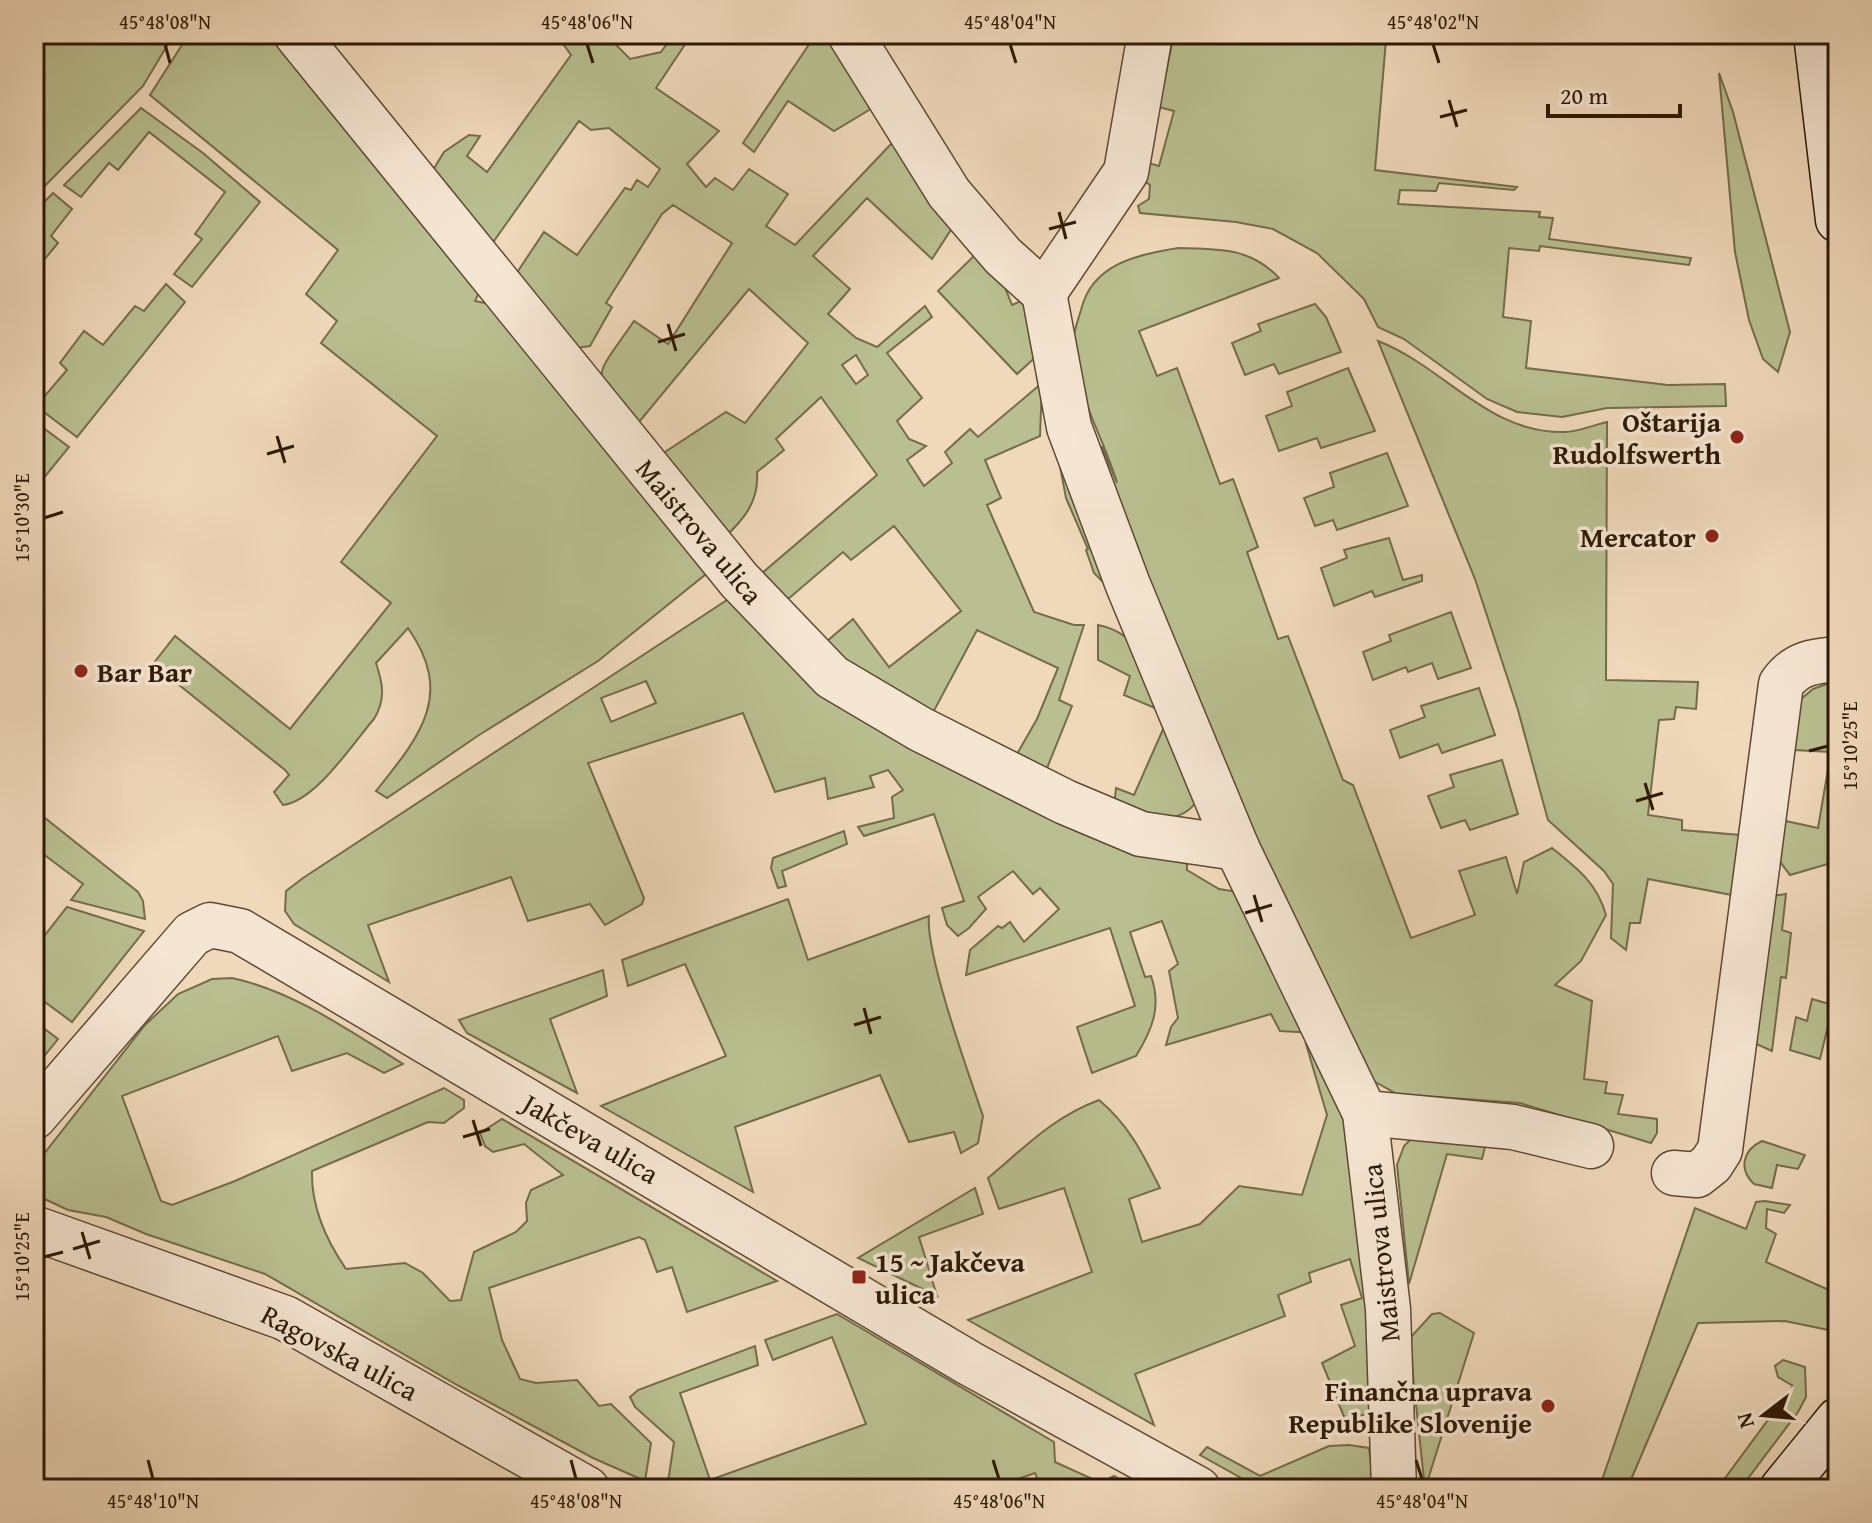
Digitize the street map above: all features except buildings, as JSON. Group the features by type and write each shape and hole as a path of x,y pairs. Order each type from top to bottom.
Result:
{"street":[{"name":"Maistrova ulica","path":"296,34 739,580 832,677 920,729 1078,807 1141,834 1237,848"},
{"path":"850,34 949,193 1003,256 1044,293 1126,172 1150,34"},
{"path":"1816,34 1838,220"},
{"name":"Maistrova ulica","path":"1044,293 1069,427 1140,614 1237,848 1365,1113 1388,1309 1394,1489"},
{"path":"1674,1173 1697,1175 1711,1164 1720,1150 1781,684 1791,671 1809,662 1838,659"},
{"name":"Jakčeva ulica","path":"34,1117 192,934 210,925 240,931 969,1363 1198,1489"},
{"path":"1365,1113 1513,1127 1591,1146"},
{"name":"Ragovska ulica","path":"34,1228 285,1318 587,1489"},
{"path":"1782,1489 1838,1420"}],"green space":[{"path":"34,34 174,34 143,86 34,197"},
{"path":"189,34 276,34 485,280 475,301 505,307 716,566 598,661 479,735 387,798 376,791 418,733 430,695 429,674 422,652 408,628 376,663 382,691 374,719 320,783 295,801 283,805 274,792 289,775 285,770 153,664 175,636 290,729 391,603 341,562 437,436 321,343 337,321 306,294 338,250 150,95"},
{"path":"556,34 617,34 612,41 630,59 661,52 674,34 692,34 656,88 719,131 687,164 706,187 715,178 733,190 749,169 788,194 766,226 795,245 892,143 901,146 954,225 932,259 867,198 813,256 850,289 828,314 856,338 877,347 925,306 932,317 887,353 922,398 897,421 909,439 926,446 907,460 924,486 952,463 945,452 970,429 978,437 1042,383 1040,436 985,460 1001,498 987,505 1034,612 1074,625 1084,625 1059,700 1072,706 1043,778 1013,761 1037,719 1058,668 977,630 929,720 858,687 826,642 853,619 889,667 961,611 894,526 851,560 843,552 780,606 761,574 877,475 821,397 776,439 784,450 757,472 756,492 749,509 724,538 659,456 726,412 745,423 808,343 749,289 635,427 609,395 603,384 604,366 634,321 668,344 732,243 673,205 662,214 606,303 612,307 590,346 571,349 518,278 518,271 544,232 577,255 625,188 631,190 637,180 648,187 660,169 609,128 591,130 579,121 489,248 430,175 444,152 469,135 480,136 467,156 487,172 571,55","holes":["856,355 868,375 856,384 842,365"]},
{"path":"816,34 839,34 879,104 834,131 788,101 754,152 743,143"},
{"path":"1174,34 1400,34 1399,41 1386,40 1375,170 1517,187 1514,190 1439,183 1436,191 1400,190 1398,204 1540,212 1539,217 1553,218 1549,239 1691,258 1689,265 1540,246 1539,251 1509,248 1503,317 1531,321 1526,368 1668,385 1725,384 1726,406 1607,408 1562,417 1517,412 1487,399 1404,339 1378,327 1364,299 1317,253 1273,229 1236,222 1140,213 1138,206 1149,199 1150,185 1144,181 1145,162 1159,166 1174,111 1159,107"},
{"path":"1719,73 1733,112 1790,332 1778,372 1763,359 1749,320 1735,252"},
{"path":"141,108 203,153 260,202 192,287 174,274 202,239 195,234 225,192 149,132 118,170 109,163 81,197 64,185"},
{"path":"53,193 72,209 51,236 58,243 34,272 34,212"},
{"path":"1178,248 1245,255 1257,260 1279,278 1139,331 1157,376 1177,368 1220,484 1233,479 1258,547 1247,552 1278,639 1288,636 1343,780 1353,785 1411,938 1475,915 1459,871 1506,857 1517,894 1524,862 1552,848 1570,862 1592,885 1606,915 1581,961 1555,985 1592,1001 1584,1079 1607,1082 1605,1093 1623,1095 1618,1114 1657,1119 1657,1133 1651,1143 1520,1103 1397,1094 1370,1079 1250,835 1096,447 1102,447 1117,483 1077,375 1074,337 1087,294 1095,282 1118,264"},
{"path":"978,252 1013,289 1006,290 1012,305 1021,301 1033,318 1040,353 1017,374 938,291"},
{"path":"166,284 185,302 77,437 36,406 67,370 60,363 84,331 103,345 135,306 144,311"},
{"path":"1315,304 1326,317 1341,352 1279,374 1274,364 1245,375 1232,343 1261,331 1258,324"},
{"path":"1378,341 1402,352 1490,411 1513,422 1538,430 1565,432 1607,422 1606,680 1698,682 1696,709 1676,707 1674,719 1659,720 1648,815 1682,820 1682,830 1740,835 1732,895 1648,879 1640,923 1630,923 1626,950 1611,938 1613,884 1604,871 1548,820 1518,710 1475,579"},
{"path":"1348,368 1375,431 1321,448 1317,438 1279,451 1266,416 1292,406 1287,392"},
{"path":"34,421 69,447 34,490"},
{"path":"1387,453 1408,506 1337,530 1333,520 1315,526 1304,498 1334,487 1330,473"},
{"path":"1058,456 1108,587 1094,573 1088,549 1066,498"},
{"path":"1389,538 1403,580 1422,575 1422,581 1375,597 1372,591 1334,606 1321,568 1347,558 1344,550"},
{"path":"727,600 738,600 1187,859 1187,870 1219,889 1238,892 1314,1033 1280,1031 1271,1014 1166,1045 1171,1027 1178,1018 1169,971 1178,964 1162,921 1130,932 1145,977 1151,976 1156,998 1154,1018 1147,1037 1136,1056 1092,1073 1077,1027 1135,1006 1110,928 966,975 970,950 998,926 1002,928 1010,922 1024,942 1059,909 1040,888 1033,894 1013,871 978,897 986,909 958,936 947,925 942,908 964,901 934,814 864,836 858,827 894,818 892,797 903,790 888,770 870,776 874,787 828,799 825,778 775,792 743,713 588,763 644,898 642,904 605,925 590,904 528,921 511,877 368,925 389,982 294,924 285,911 286,891","holes":["646,681 656,703 611,722 601,698"]},
{"path":"1451,612 1471,668 1438,679 1432,663 1408,672 1406,667 1373,680 1363,652 1391,641 1389,635"},
{"path":"1098,625 1126,637 1135,646 1149,670 1164,712 1124,695 1130,676 1098,660"},
{"path":"1838,680 1838,861 1790,875 1775,855 1781,820 1818,828 1831,752 1794,750 1801,699 1813,689"},
{"path":"1479,688 1495,735 1442,753 1438,744 1400,758 1390,730 1425,717 1421,706"},
{"path":"1168,718 1196,802 1180,815 1170,817 1119,807 1115,798 1116,788 1134,795"},
{"path":"1502,760 1518,814 1470,830 1465,820 1441,828 1428,796 1454,787 1450,775"},
{"path":"45,818 138,892 143,901 145,919 71,900 83,884 34,847 34,825 37,827"},
{"path":"844,831 847,844 782,871 786,886 778,888 771,868 773,858"},
{"path":"1786,894 1782,930 1791,933 1786,978 1781,977 1772,1051 1756,1044 1772,896"},
{"path":"788,899 808,960 929,916 941,985 983,1116 978,1143 961,1153 954,1132 909,1142 880,1075 735,1127 753,1192 601,1106 726,1056 685,964 628,986 622,960"},
{"path":"67,907 144,931 72,1022 34,994 34,949"},
{"path":"603,970 607,996 550,1019 577,1093 467,1033 459,1020"},
{"path":"232,978 299,1002 403,1064 384,1073 347,1053 292,1071 278,1036 122,1096 161,1201 172,1205 235,1181 444,1088 464,1100 464,1108 444,1123 428,1122 312,1171 314,1197 321,1223 346,1269 405,1263 423,1273 450,1301 461,1300 474,1252 516,1232 527,1221 526,1203 531,1190 563,1175 524,1144 493,1152 485,1146 480,1133 502,1119 777,1281 687,1312 672,1267 657,1272 645,1240 639,1237 489,1288 502,1340 520,1379 536,1383 577,1380 599,1406 611,1404 651,1443 645,1481 593,1458 457,1385 265,1274 146,1234 106,1217 68,1210 36,1195 36,1164 145,1025 178,994 212,979"},
{"path":"1812,999 1833,1005 1820,1059 1790,1050 1796,1017 1807,1021"},
{"path":"34,1021 58,1039 34,1069"},
{"path":"1306,1044 1319,1048 1353,1140 1363,1227 1372,1413 1345,1419 1322,1363 1355,1346 1341,1305 1362,1298 1350,1259 1309,1273 1311,1282 1278,1295 1285,1316 1135,1374 1154,1425 968,1320 1092,1272 1064,1188 999,1209 988,1178 1053,1124 1099,1100 1127,1130 1160,1188 1129,1199 1142,1242 1200,1224 1239,1186 1302,1195 1327,1115"},
{"path":"1489,1131 1482,1159 1447,1154 1409,1284 1397,1165 1404,1146 1416,1134"},
{"path":"1762,1141 1805,1155 1798,1169 1777,1165 1772,1188 1754,1184 1744,1166 1750,1149"},
{"path":"975,1188 983,1214 919,1237 937,1296 858,1258"},
{"path":"1756,1202 1790,1205 1784,1213 1767,1209 1766,1228 1776,1234 1766,1262 1838,1294 1838,1332 1785,1321 1698,1323 1627,1489 1599,1489 1695,1208 1746,1229"},
{"path":"1440,1313 1474,1333 1425,1489 1409,1339 1432,1314"},
{"path":"837,1314 1054,1442 1055,1462 1101,1483 1114,1476 1137,1489 1041,1489 1035,1473 989,1489 667,1489 674,1442 635,1407 630,1397 638,1390 755,1346 758,1365 680,1393 710,1480 866,1424 832,1337 773,1360 765,1340"},
{"path":"1783,1360 1805,1367 1806,1397 1740,1489 1717,1489 1793,1386 1778,1377 1775,1366"},
{"path":"1329,1446 1369,1448 1374,1489 1261,1489 1200,1455 1207,1447 1260,1476"}],"place":[{"name":"Oštarija Rudolfswerth","path":"1737,437"},
{"name":"Mercator","path":"1712,536"},
{"name":"Bar Bar","path":"81,671"},
{"name":"15 ~ Jakčeva ulica","path":"859,1277"},
{"name":"Finančna uprava Republike Slovenije","path":"1548,1406"}]}
